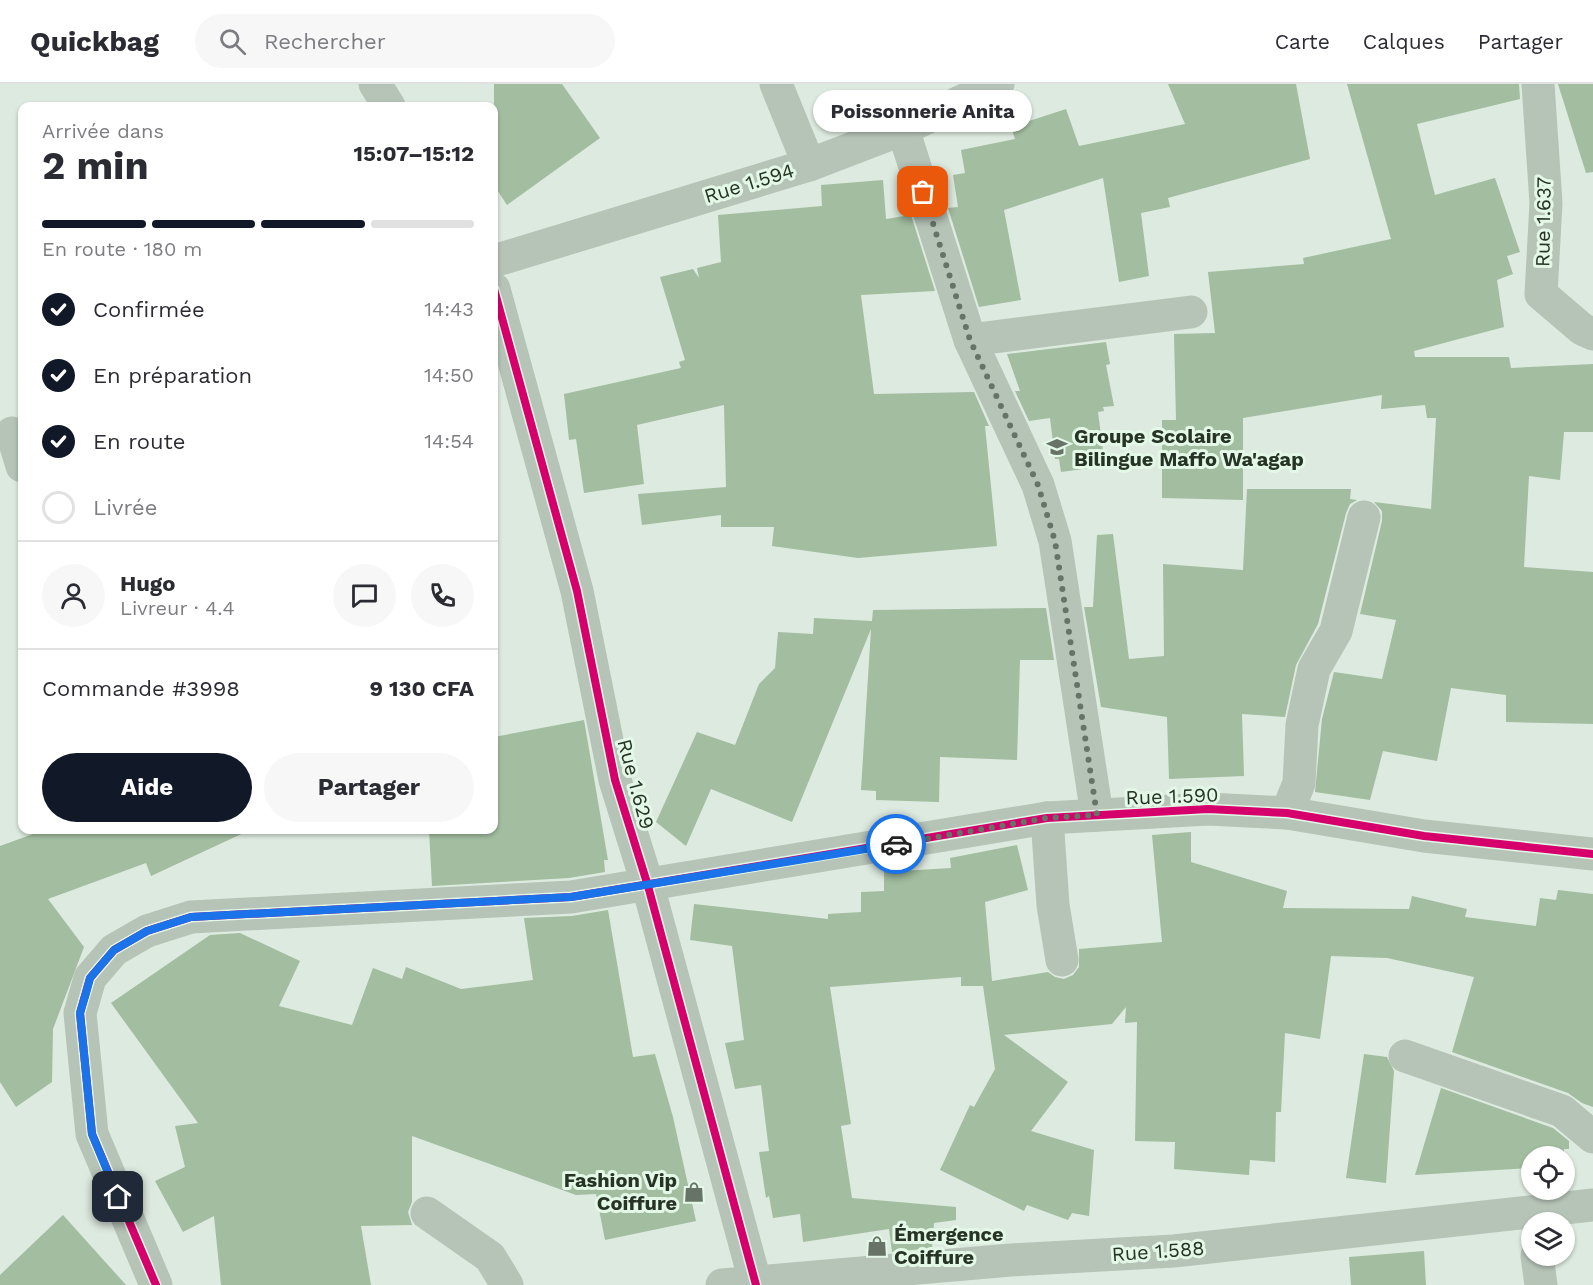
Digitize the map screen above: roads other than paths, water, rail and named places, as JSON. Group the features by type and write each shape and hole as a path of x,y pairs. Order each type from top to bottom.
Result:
{"street":[{"path":"375,84 386,102"},
{"path":"776,84 809,165"},
{"name":"Rue 1.594","path":"498,260 809,165 903,129 998,84"},
{"name":"Rue 1.637","path":"1538,84 1546,203 1541,294 1582,329 1593,334"},
{"path":"903,129 970,340 1038,485 1055,541 1097,815"},
{"name":"Rue 1.629","path":"498,304 577,591 615,780 648,886 756,1284"},
{"path":"970,340 1191,312"},
{"path":"11,433 18,454"},
{"path":"1287,813 1299,783 1302,725 1314,669 1336,631 1364,517"},
{"name":"Rue 1.590","path":"156,1285 92,1134 80,1013 90,978 114,950 147,931 191,917 571,897 1047,818 1209,809 1287,813 1424,836 1593,854"},
{"path":"1047,818 1053,905 1062,960"},
{"path":"1405,1056 1562,1111 1593,1137"},
{"name":"Rue 1.588","path":"1560,1212 1593,1205"},
{"path":"427,1213 490,1257 507,1285"},
{"name":"Rue 1.588","path":"722,1285 756,1284 1011,1260 1174,1251 1521,1219"},
{"path":"1538,1266 1541,1285"}],"place":[{"name":"Poissonnerie Anita","path":"923,192"},
{"name":"Groupe Scolaire Bilingue Maffo Wa'agap","path":"1057,447"},
{"name":"Fashion Vip Coiffure","path":"694,1192"},
{"name":"Émergence Coiffure","path":"877,1246"}]}
